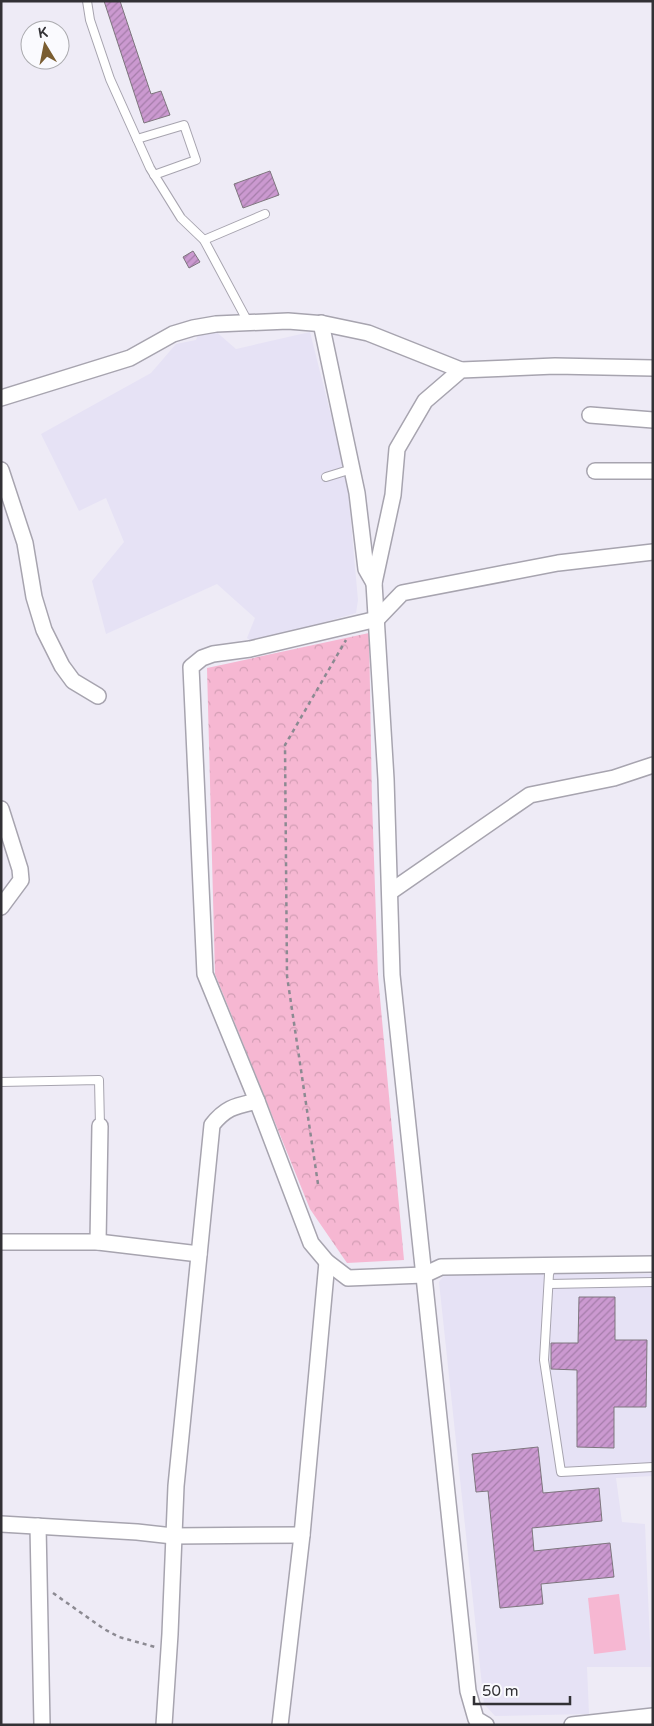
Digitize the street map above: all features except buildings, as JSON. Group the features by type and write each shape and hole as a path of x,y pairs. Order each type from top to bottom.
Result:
{"street":[{"path":"1,398 130,358 173,334 216,324 248,322 288,321 321,323 368,333 461,370 554,366 653,368"},
{"path":"321,323 357,494 366,569 374,583"},
{"path":"461,370 425,401 397,449 393,495 374,583 386,778 392,975 468,1691 476,1719 486,1725"},
{"path":"590,415 653,420"},
{"path":"1,470 26,542 34,597 44,630 62,666 73,681 98,696"},
{"path":"595,471 653,471"},
{"path":"653,552 558,563 402,593 377,619 250,649 213,654 202,658 192,667 205,974 257,1101 311,1243 327,1262 348,1278 424,1276 441,1267 653,1264"},
{"path":"390,892 530,795 614,778 653,765"},
{"path":"1,808 20,869 21,880 1,907"},
{"path":"164,1725 176,1486 212,1125 221,1114 232,1107 257,1101"},
{"path":"98,1242 100,1126"},
{"path":"1,1242 98,1242 199,1254"},
{"path":"280,1725 302,1535 327,1262"},
{"path":"1,1524 173,1536 302,1535"},
{"path":"38,1526 42,1725"},
{"path":"572,1725 653,1716"}],"lane":[{"path":"87,1 90,20 107,71 154,175 181,218 204,240 248,322"},
{"path":"137,139 184,125 196,160 154,175"},
{"path":"204,240 265,214"},
{"path":"326,477 352,469"},
{"path":"1,1082 99,1080 100,1126"},
{"path":"552,1266 544,1360 562,1472 653,1467"},
{"path":"549,1284 653,1282"}],"path":[{"path":"318,1184 287,976 285,745 348,638"},
{"path":"39,1589 60,1596 104,1629 119,1637 169,1651"}],"shaded area":[{"path":"213,329 236,349 310,332 347,479 358,600 356,613 253,643 247,638 255,618 217,584 106,634 92,581 124,542 106,498 79,511 41,434 151,373 176,344 196,340 200,331"},
{"path":"445,1274 653,1274 653,1476 616,1478 622,1522 645,1524 651,1667 587,1667 589,1714 495,1716 484,1704 439,1282"}],"green space":[{"path":"369,633 378,976 404,1260 347,1263 310,1209 215,974 207,668"},
{"path":"619,1594 626,1650 594,1654 588,1598"}]}
